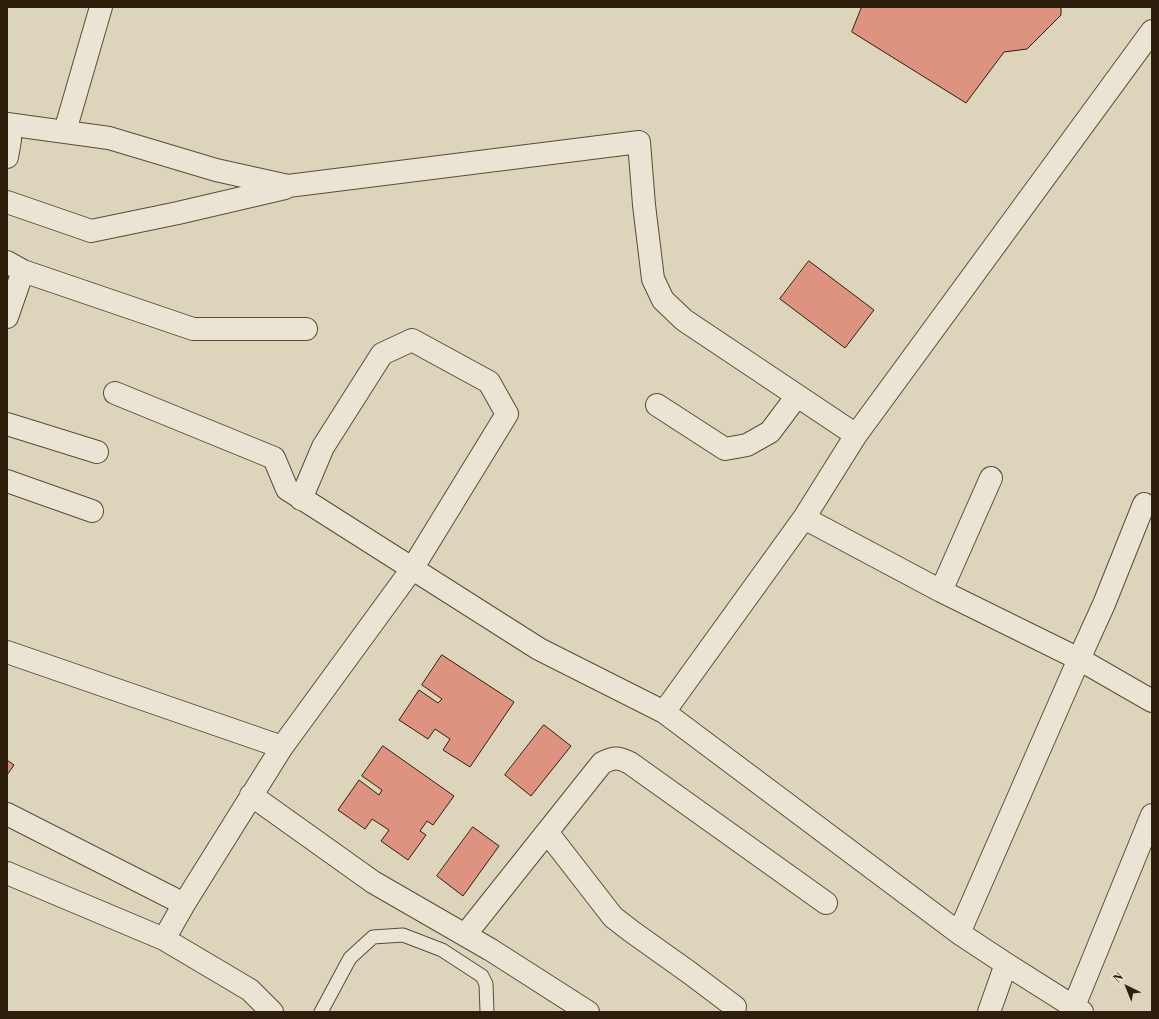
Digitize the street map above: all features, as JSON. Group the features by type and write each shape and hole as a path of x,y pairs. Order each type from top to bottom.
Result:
{"street":[{"path":"65,131 101,7"},
{"path":"664,712 804,518 856,435 1152,31"},
{"path":"7,124 110,138 216,170 288,186 638,142 653,280 663,300 684,320 856,435"},
{"path":"7,138 10,140 7,157"},
{"path":"7,202 91,231 178,213 297,185"},
{"path":"7,317 15,266 193,329 306,329"},
{"path":"164,939 184,904 282,747 412,569 507,414 488,382 412,340 382,354 323,447 302,499"},
{"path":"115,393 274,458 287,490 539,649 664,712 959,933 1078,1009 1152,815"},
{"path":"657,405 725,449 747,445 770,432 797,396"},
{"path":"7,424 97,452"},
{"path":"941,591 991,478"},
{"path":"7,481 92,510"},
{"path":"959,933 1104,604 1144,504"},
{"path":"804,518 941,591 1079,660 1152,701"},
{"path":"7,652 282,747"},
{"path":"465,935 602,763 610,759 619,758 630,763 826,903"},
{"path":"251,795 373,882 491,950 588,1012"},
{"path":"7,814 184,904"},
{"path":"547,832 613,917 735,1007"},
{"path":"7,873 164,939 250,990 272,1012"},
{"path":"989,1012 1006,964"}],"lane":[{"path":"321,1012 350,958 373,937 403,934 442,950 482,976 486,984 487,1012"}],"building":[{"path":"862,7 1061,7 1061,15 1027,49 1004,52 966,103 852,32"},
{"path":"809,261 874,310 845,348 780,299"},
{"path":"442,655 514,702 470,767 443,750 450,739 435,729 428,739 399,720 419,690 438,703 442,699 422,685"},
{"path":"544,725 571,746 531,796 505,775"},
{"path":"383,746 454,796 433,825 427,821 420,831 426,835 408,860 381,841 389,830 372,819 365,829 338,810 359,780 379,795 382,790 362,776"},
{"path":"7,760 14,765 7,775"},
{"path":"473,827 499,846 463,896 437,876"}]}
